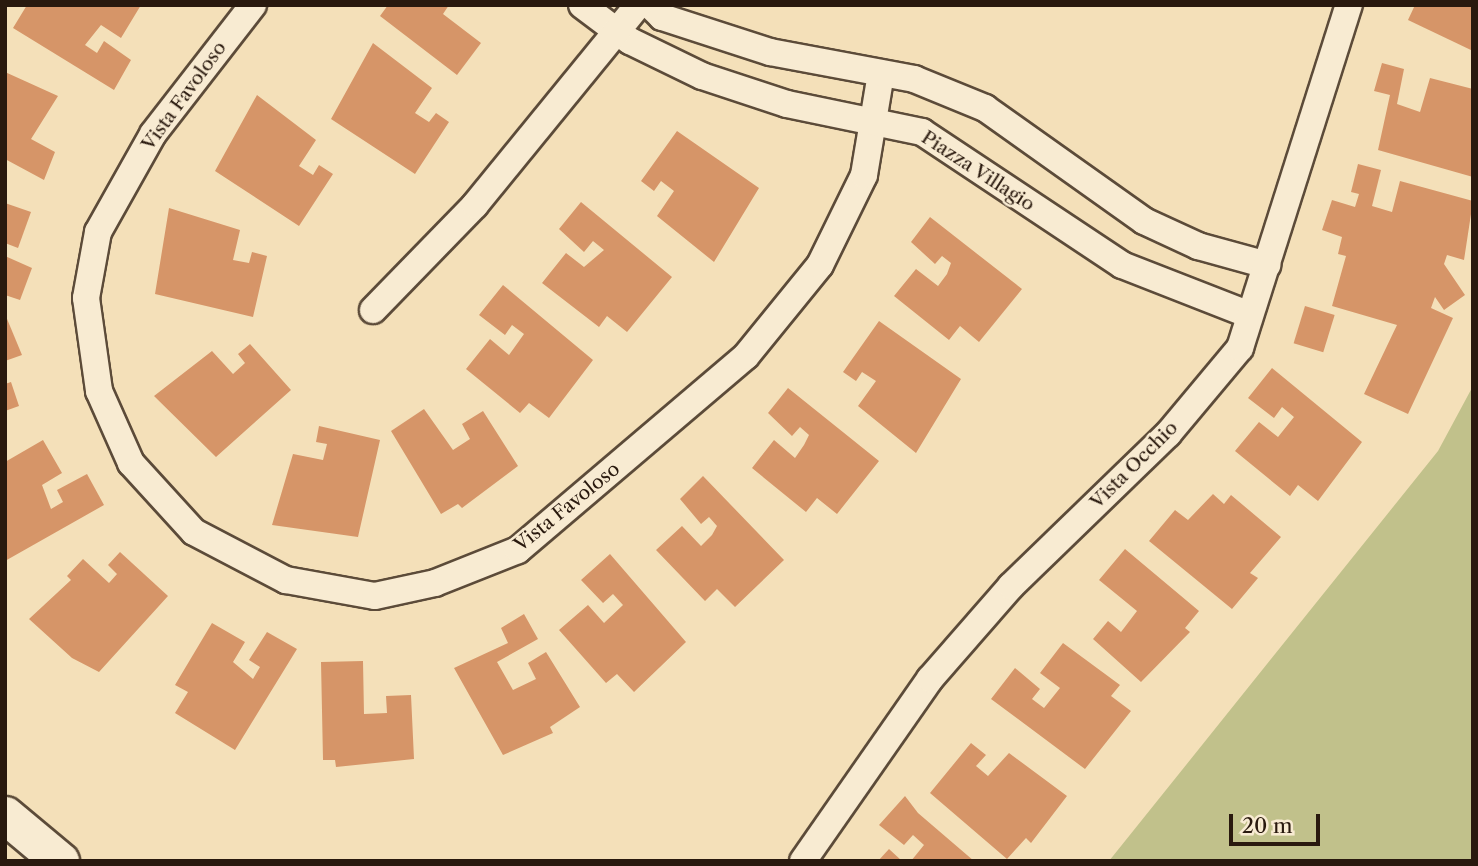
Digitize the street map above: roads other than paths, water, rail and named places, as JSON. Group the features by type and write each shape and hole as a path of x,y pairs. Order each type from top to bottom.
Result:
{"street":[{"name":"Vista Favoloso","path":"253,5 153,134 98,232 86,298 99,391 131,463 194,532 286,580 376,596 435,583 518,550 746,356 820,265 864,175 875,122 881,73"},
{"name":"Piazza Villagio","path":"582,5 617,31 702,76 787,104 922,132 1122,265 1250,315"},
{"path":"373,310 475,205 638,5"},
{"path":"650,5 662,18 770,52 881,73 985,108 1144,221 1267,265"},
{"name":"Vista Occhio","path":"803,861 930,678 1012,586 1168,434 1240,348 1349,5"},
{"path":"5,815 60,861"}]}
